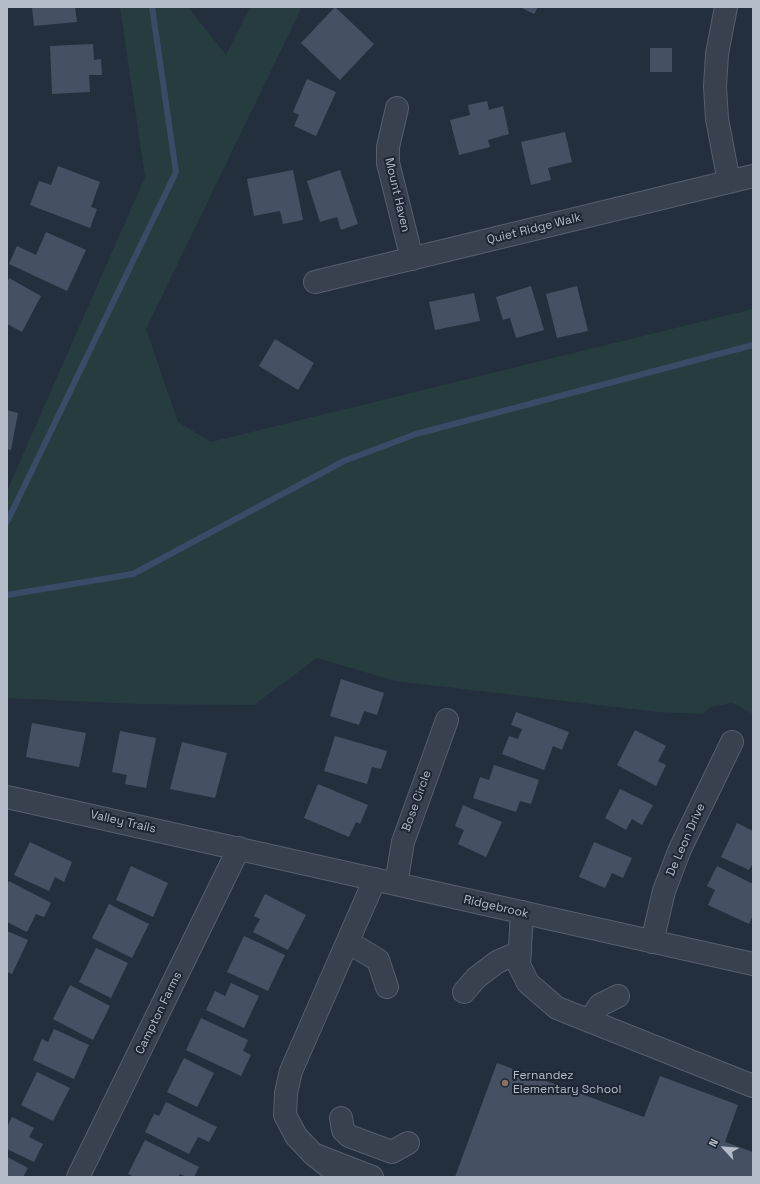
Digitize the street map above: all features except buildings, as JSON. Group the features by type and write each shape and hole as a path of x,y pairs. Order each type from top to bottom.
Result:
{"street":[{"path":"726,7 717,54 715,86 717,119 729,182"},
{"name":"Mount Haven","path":"397,108 388,147 388,163 412,258"},
{"name":"Quiet Ridge Walk","path":"315,282 753,176"},
{"name":"Bose Circle","path":"396,884 403,842 447,720"},
{"name":"De Leon Drive","path":"652,942 664,891 680,849 732,742"},
{"name":"Valley Trails","path":"7,797 239,848"},
{"name":"Ridgebrook","path":"239,848 753,964"},
{"name":"Campton Farms","path":"78,1177 239,848"},
{"path":"342,1177 313,1154 296,1136 285,1115 286,1093 291,1072 375,879"},
{"path":"522,912 519,966 528,982 558,1008 753,1086"},
{"path":"348,942 378,960 387,987"},
{"path":"464,992 476,978 497,962 520,952"},
{"path":"589,1021 600,1005 618,996"},
{"path":"342,1118 343,1130 349,1136 392,1152 408,1143"},
{"path":"313,1154 372,1177"}],"green space":[{"path":"120,7 188,7 226,55 250,7 302,7 146,329 178,422 211,442 753,309 753,714 732,703 711,707 703,714 658,712 395,681 317,658 254,705 136,704 7,698 7,491 145,177"}],"waterway":[{"path":"7,522 176,172 152,7"},
{"path":"7,595 133,574 344,461 416,434 753,345"}],"place":[{"name":"Fernandez Elementary School","path":"505,1083"}]}
